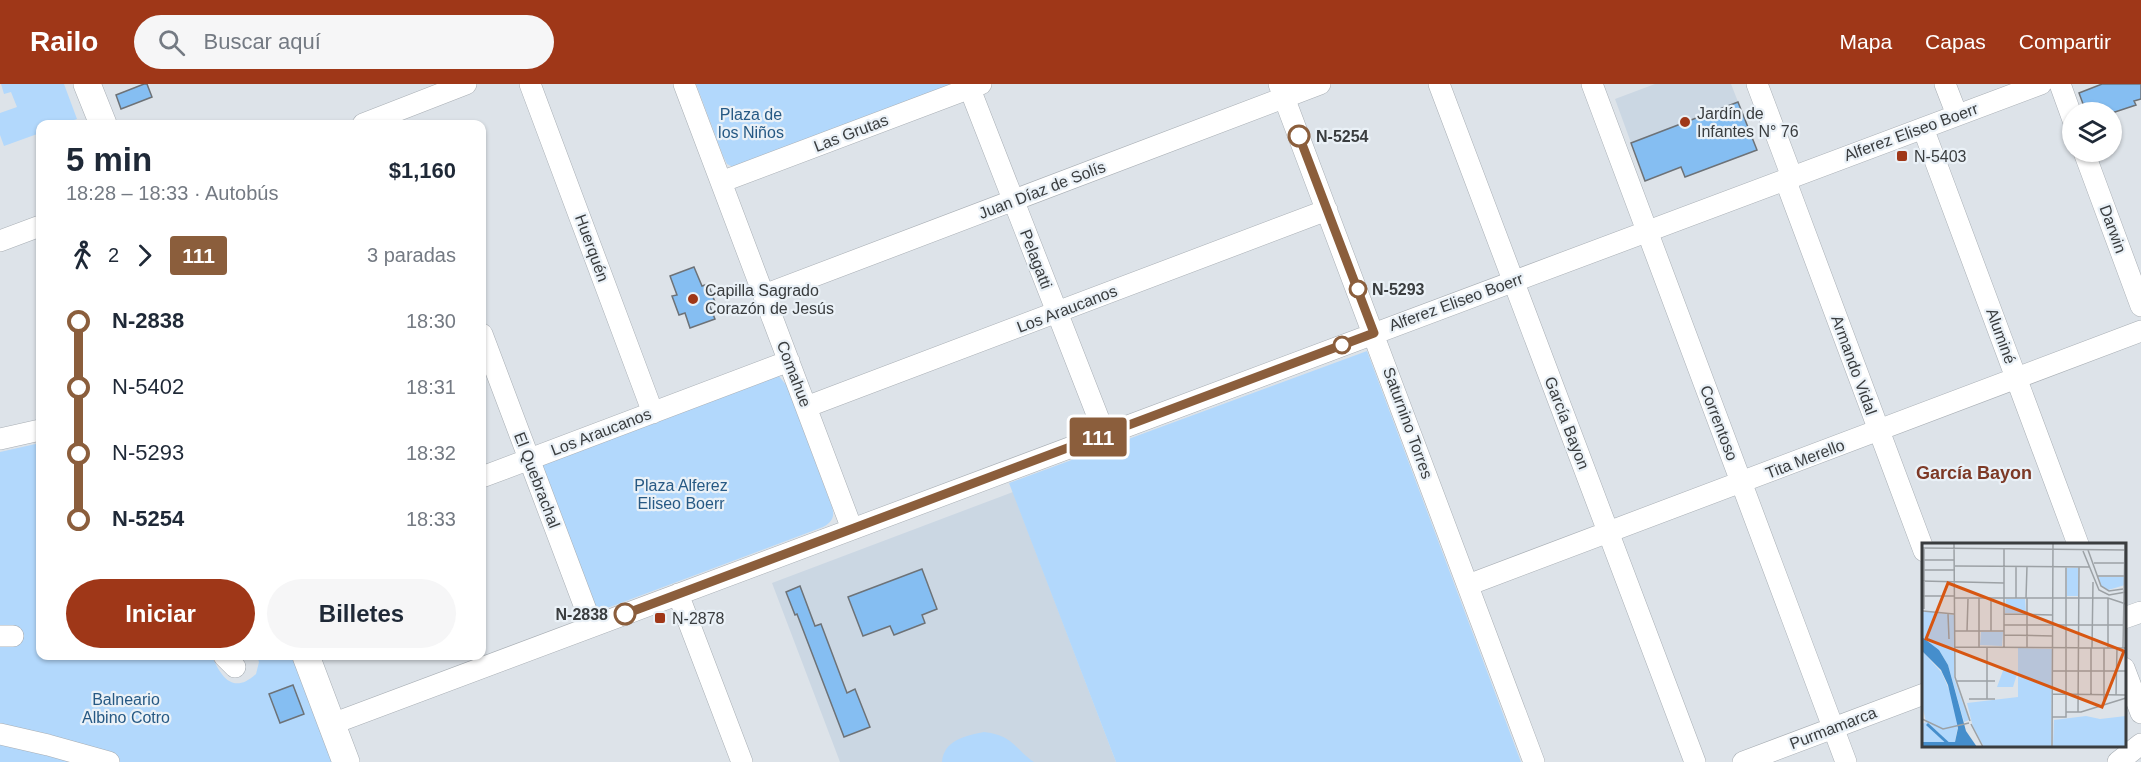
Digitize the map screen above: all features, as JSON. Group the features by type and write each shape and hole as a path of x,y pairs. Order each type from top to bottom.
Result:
{"main road":[{"path":"87,84 101,120"},
{"path":"308,660 346,762"}],"street":[{"path":"399,118 466,84"},
{"name":"Huerquén","path":"530,84 653,412"},
{"name":"Comahue","path":"684,84 852,529"},
{"name":"Juan Díaz de Solís","path":"764,295 1013,200 1282,91 1320,84"},
{"name":"García Bayon","path":"1439,84 1695,762"},
{"name":"Correntoso","path":"1592,84 1846,762"},
{"name":"Armando Vidal","path":"1757,84 1788,178 1922,548"},
{"path":"1945,84 1957,115"},
{"name":"Alferez Eliseo Boerr","path":"332,724 2041,84"},
{"path":"2060,84 2066,102"},
{"name":"Las Grutas","path":"721,182 973,85"},
{"name":"Pelagatti","path":"973,85 1013,200 1105,435"},
{"name":"Saturnino Torres","path":"1282,91 1534,762"},
{"name":"Aluminé","path":"1923,128 2078,543"},
{"name":"Darwin","path":"2088,162 2141,306"},
{"name":"Los Araucanos","path":"806,407 1328,210"},
{"path":"0,241 36,228"},
{"name":"Tita Merello","path":"1468,585 2141,332"},
{"name":"El Quebrachal","path":"486,345 592,626"},
{"name":"Los Araucanos","path":"486,475 789,361"},
{"path":"3,437 36,431"},
{"path":"678,594 742,762"},
{"path":"2126,617 2141,612"},
{"path":"2126,673 2141,712"},
{"name":"Purmamarca","path":"1743,762 1922,694"},
{"path":"0,734 109,762"},
{"path":"2118,762 2141,744"}],"shaded area":[{"name":"Jardín de Infantes N° 76","path":"1655,84 1731,84 1757,150 1685,177 1677,156 1645,181 1615,99"},
{"path":"1013,492 1116,762 840,762 772,583"}],"green space":[{"path":"1,84 64,84 77,119 36,120 36,134 4,146 0,135 0,113 17,107 11,92 4,94"},
{"name":"Plaza de los Niños","path":"696,84 952,84 735,168 727,164 723,156"},
{"path":"1367,351 1521,762 1116,762 1009,483"},
{"name":"Plaza Alferez Eliseo Boerr","path":"778,375 787,386 832,507 831,521 823,527 610,607 601,609 593,606 542,465"},
{"name":"Balneario Albino Cotro","path":"36,444 36,660 214,660 219,671 229,681 241,683 256,674 258,660 294,660 333,762 0,762 0,452"},
{"path":"984,732 1007,739 1034,762 942,762 951,744 963,737"}],"building":[{"path":"147,84 152,97 121,109 116,95"},
{"path":"2102,84 2141,84 2141,99 2134,101 2136,105 2122,110 2122,102 2082,102 2079,93"},
{"path":"1738,102 1757,150 1685,177 1681,167 1645,181 1631,143"},
{"name":"Capilla Sagrado Corazón de Jesús","path":"694,267 702,286 708,284 715,302 709,304 715,319 690,328 685,313 679,315 672,296 677,295 670,276"},
{"path":"922,569 937,609 922,615 925,623 894,635 890,626 863,636 848,597"},
{"path":"800,586 815,626 821,624 847,693 855,689 870,727 844,737 797,614 795,615 786,592"},
{"path":"293,685 304,714 280,723 269,694"}],"bus line":[{"name":"111","path":"625,614 1374,333 1299,136"}],"place":[{"name":"Jardín de Infantes N° 76","path":"1685,122"},
{"name":"N-5254","path":"1299,136"},
{"name":"N-5403","path":"1902,156"},
{"name":"N-5293","path":"1358,289"},
{"name":"Capilla Sagrado Corazón de Jesús","path":"693,299"},
{"name":"N-2838","path":"625,614"},
{"name":"N-2878","path":"660,618"}],"district":[{"name":"García Bayon","path":"1974,473"}]}
